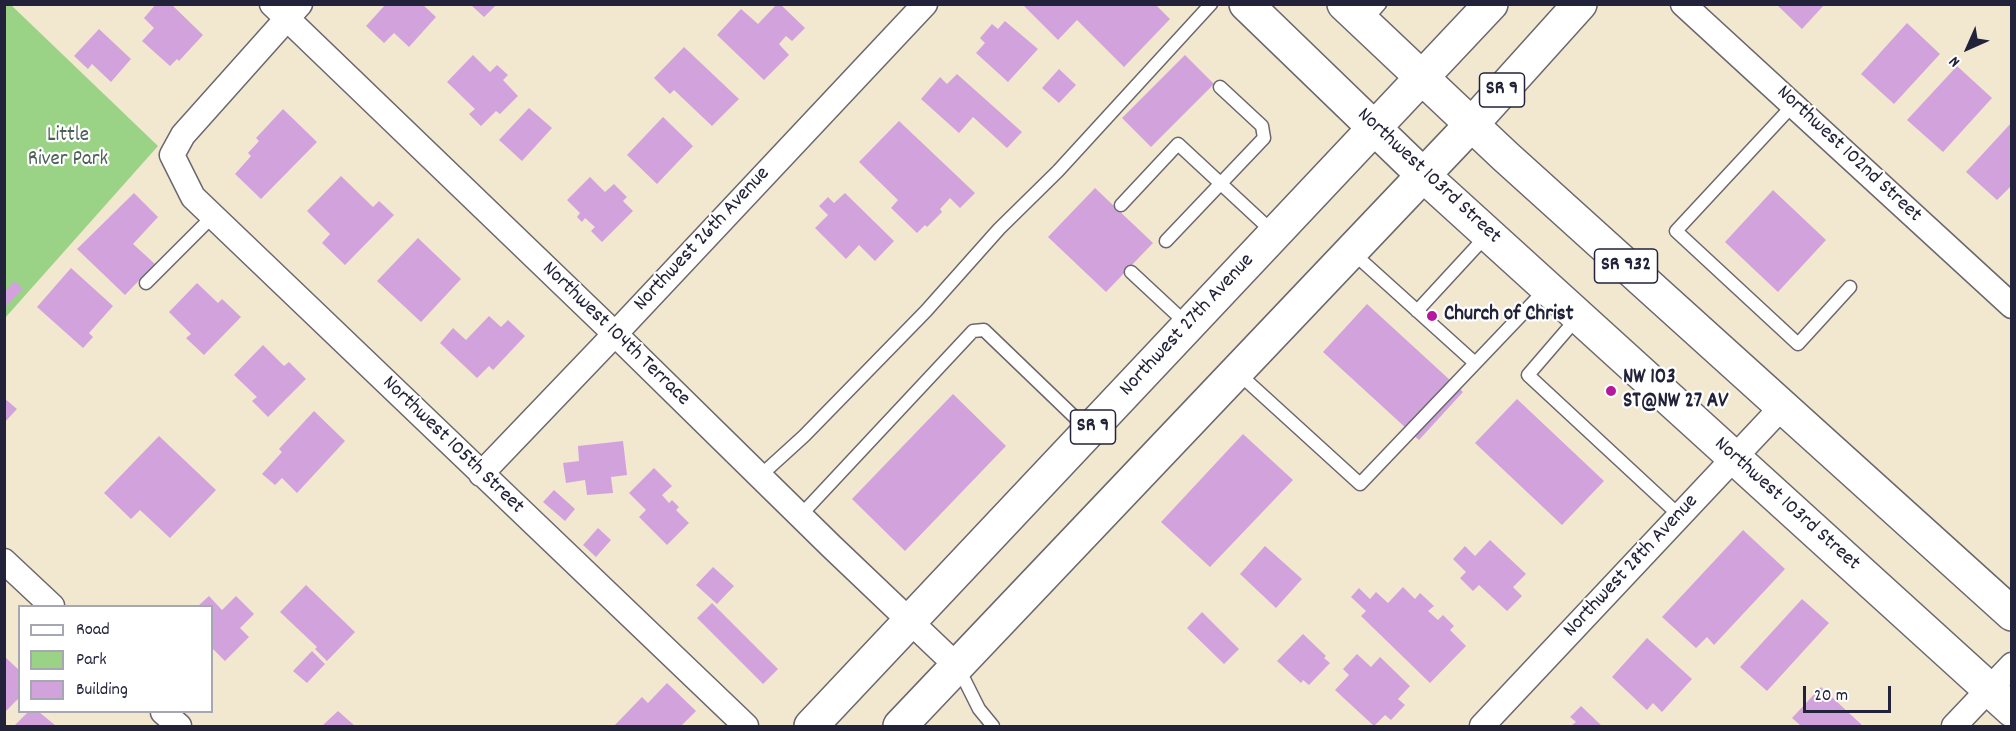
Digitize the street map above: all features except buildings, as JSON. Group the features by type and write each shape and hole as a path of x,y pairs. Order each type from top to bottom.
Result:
{"main road":[{"name":"Northwest 103rd Street","path":"1246,4 1423,175 2000,700"},
{"name":"SR 9","path":"900,726 1423,175 1580,4"},
{"name":"Northwest 27th Avenue","path":"811,726 1421,79 1481,8"},
{"name":"SR 932","path":"1362,10 1421,79 2012,614"}],"street":[{"name":"Northwest 26th Avenue","path":"481,474 925,4"},
{"name":"Northwest 102nd Street","path":"1683,4 2012,306"},
{"name":"Northwest 104th Terrace","path":"286,9 800,516 957,666"},
{"name":"Northwest 105th Street","path":"286,9 183,135 172,155 193,197 738,724"},
{"name":"Northwest 28th Avenue","path":"1482,726 1782,407"},
{"path":"4,561 51,605"},
{"path":"1954,726 2000,700 2012,665"},
{"path":"165,713 179,726"}],"lane":[{"path":"760,476 804,436 926,311 1211,4"},
{"path":"1166,241 1264,138 1262,126 1220,87"},
{"path":"1794,104 1676,231 1798,344 1850,288"},
{"path":"1121,205 1178,144 1275,234"},
{"path":"146,283 213,216"},
{"path":"1417,311 1488,234"},
{"path":"1351,251 1475,363"},
{"path":"1131,272 1189,326"},
{"path":"1236,371 1360,484 1547,288"},
{"path":"1578,316 1528,375 1680,516"},
{"path":"800,516 973,331 984,330 1089,430"},
{"path":"957,666 979,709 993,726"}],"green space":[{"name":"Little River Park","path":"10,4 158,146 5,318 4,5"}],"place":[{"name":"Church of Christ","path":"1432,316"},
{"name":"NW 103 ST@NW 27 AV","path":"1611,391"}]}
